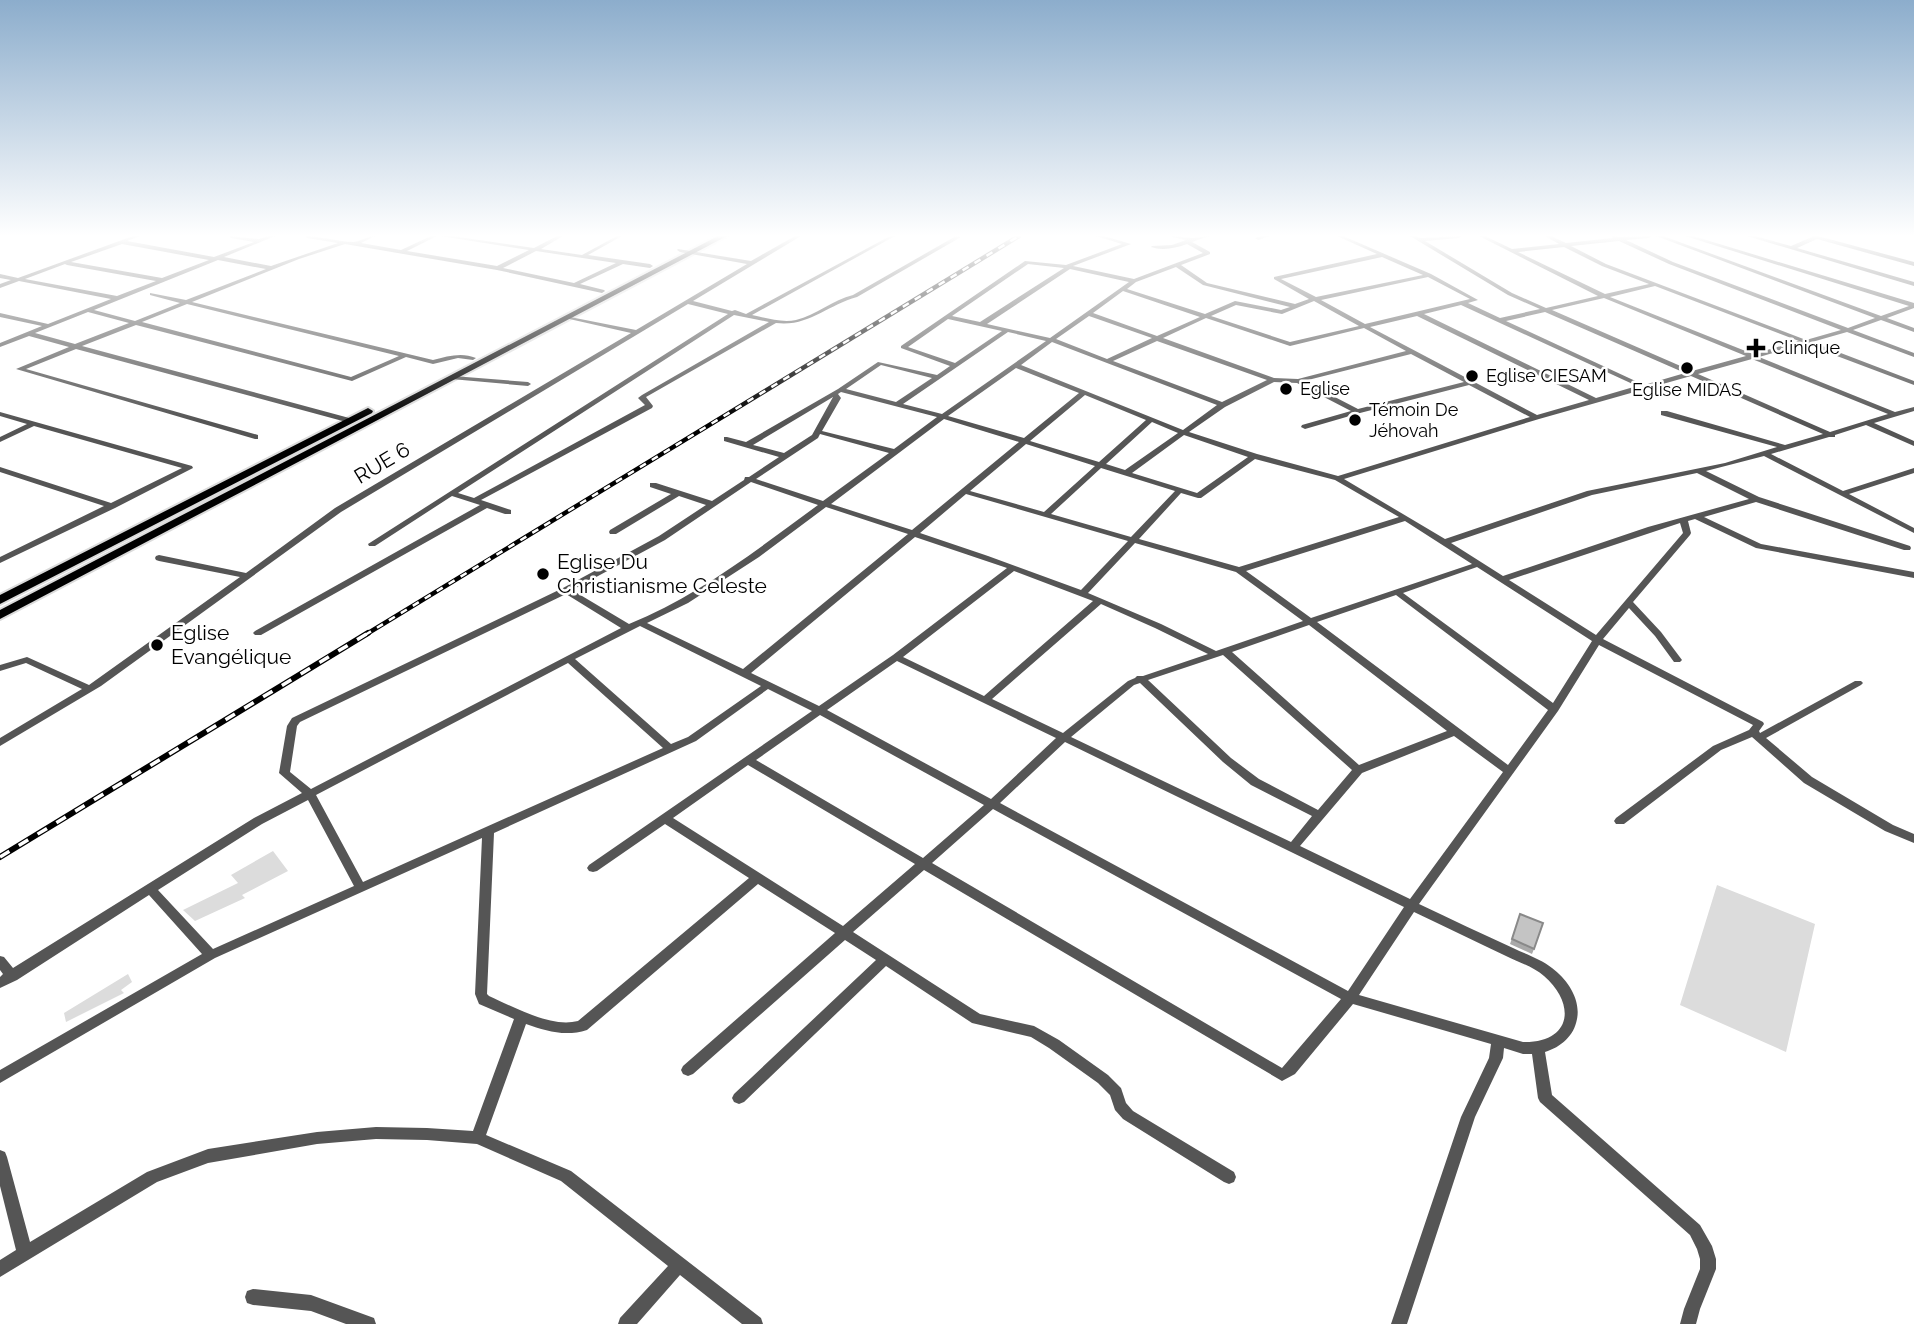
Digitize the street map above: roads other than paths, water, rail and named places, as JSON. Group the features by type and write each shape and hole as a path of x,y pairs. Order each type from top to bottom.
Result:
{"main road":[{"path":"0,597 589,298"},
{"path":"0,615 604,298"}],"street":[{"path":"0,345 118,298"},
{"path":"169,298 404,356 436,362 458,356 473,358"},
{"path":"198,298 19,369 255,437"},
{"name":"RUE 6","path":"0,743 90,689 245,575 349,504 695,298"},
{"path":"748,315 780,298"},
{"path":"688,302 776,321 795,322 847,298"},
{"path":"955,365 903,347 975,298"},
{"path":"982,324 1022,298"},
{"path":"0,961 6,980 236,834 716,583 1109,298"},
{"path":"1148,298 1290,344 1475,300 1471,298"},
{"path":"1261,298 1295,306"},
{"path":"1307,298 1536,416"},
{"path":"1107,361 1156,337 1238,303 1278,312 1321,298"},
{"path":"1519,298 1832,435"},
{"path":"1500,320 1591,298"},
{"path":"1608,298 1896,415"},
{"path":"1691,298 1914,383"},
{"path":"1764,298 1914,355"},
{"path":"1828,298 1914,330"},
{"path":"1889,298 1914,306"},
{"path":"1461,303 1642,386"},
{"path":"1338,478 1536,416 1847,330 1914,306"},
{"path":"88,310 352,379 404,356"},
{"path":"372,544 454,494 632,375 735,312"},
{"path":"1087,313 1273,380 1298,381 1412,352"},
{"path":"1417,313 1594,400"},
{"path":"0,316 50,326"},
{"path":"567,317 638,332"},
{"path":"947,317 1052,340 1222,405"},
{"path":"476,500 649,405 642,398 644,396 776,321"},
{"path":"897,405 1007,330"},
{"path":"30,334 350,421"},
{"path":"749,444 880,363 938,377"},
{"path":"1016,365 1182,432 1254,456 1338,478 1406,518 1597,640 1759,724 1756,734"},
{"path":"453,378 527,384"},
{"path":"1128,472 1222,405 1273,380"},
{"path":"1298,381 1357,411"},
{"path":"1305,428 1357,411 1468,383"},
{"path":"837,392 897,405 1026,441 1200,496 1254,456"},
{"path":"360,887 310,794 290,780 282,768 292,726 302,715 566,590 662,538 819,432 837,398 837,392"},
{"path":"745,673 1083,393"},
{"path":"1444,542 1590,493 1767,455 1914,409"},
{"path":"1664,413 1787,449"},
{"path":"0,414 189,468 0,560"},
{"path":"1045,515 1150,420"},
{"path":"1867,423 1914,443"},
{"path":"0,440 33,424"},
{"path":"819,432 895,452"},
{"path":"727,439 784,456"},
{"path":"1767,455 1914,531"},
{"path":"0,469 112,506"},
{"path":"1699,471 1756,499 1908,548"},
{"path":"1845,493 1912,473"},
{"path":"748,479 1013,568 1219,651 1358,770"},
{"path":"653,485 712,504"},
{"path":"1082,594 1136,540 1180,490"},
{"path":"963,491 1239,570 1310,619 1454,732 1508,770"},
{"path":"613,532 678,493"},
{"path":"454,494 508,512"},
{"path":"1501,580 1651,529 1756,499"},
{"path":"258,633 486,505"},
{"path":"1698,517 1759,546 1914,575"},
{"path":"1239,570 1406,518"},
{"path":"748,760 921,865 1282,1075 1290,1070 1349,998 1412,905 1554,709 1597,640 1687,533 1684,521"},
{"path":"159,558 245,575"},
{"path":"688,1070 993,803 1063,738 1140,678 1476,565"},
{"path":"593,868 666,819 817,709 896,657 1013,568"},
{"path":"566,590 628,628"},
{"path":"1398,593 1554,709"},
{"path":"985,700 1099,601"},
{"path":"1629,603 1658,634 1677,660"},
{"path":"640,623 817,709 1349,998 1498,1042 1538,1051 1553,1045 1564,1036 1571,1023 1571,1007 1564,989 1546,970 896,657"},
{"path":"569,659 670,749"},
{"path":"0,667 27,660 90,689"},
{"path":"1140,678 1227,760 1255,782 1320,815"},
{"path":"1620,821 1717,748 1756,734 1857,683"},
{"path":"0,1077 211,955 670,749 709,728 768,685"},
{"path":"1292,848 1358,770 1454,732"},
{"path":"1756,734 1808,780 1889,828 1914,839"},
{"path":"666,819 977,1019 1034,1031 1104,1079 1116,1092 1120,1106 1128,1115 1229,1177"},
{"path":"488,832 481,994 484,1000 566,1030 582,1026 758,877"},
{"path":"151,890 211,955"},
{"path":"739,1098 885,959"},
{"path":"478,1138 522,1016"},
{"path":"1399,1324 1468,1117 1496,1058 1498,1042"},
{"path":"1538,1051 1545,1098 1695,1230 1708,1250 1710,1270 1692,1303 1688,1324"},
{"path":"0,1269 152,1177 208,1156 317,1138 376,1133 478,1138 566,1176 610,1207 678,1265 755,1324"},
{"path":"0,1157 24,1254"},
{"path":"626,1324 678,1265"},
{"path":"253,1297 311,1303 368,1324"}],"railway":[{"path":"365,635 918,298"},
{"path":"0,857 368,633"}],"place":[{"name":"Clinique","path":"1756,348"},
{"name":"Eglise MIDAS","path":"1687,368"},
{"name":"Eglise CIESAM","path":"1472,376"},
{"name":"Eglise","path":"1286,389"},
{"name":"Témoin De Jéhovah","path":"1355,420"},
{"name":"Eglise Du Christianisme Celeste","path":"543,574"},
{"name":"Eglise Evangélique","path":"157,645"}]}
